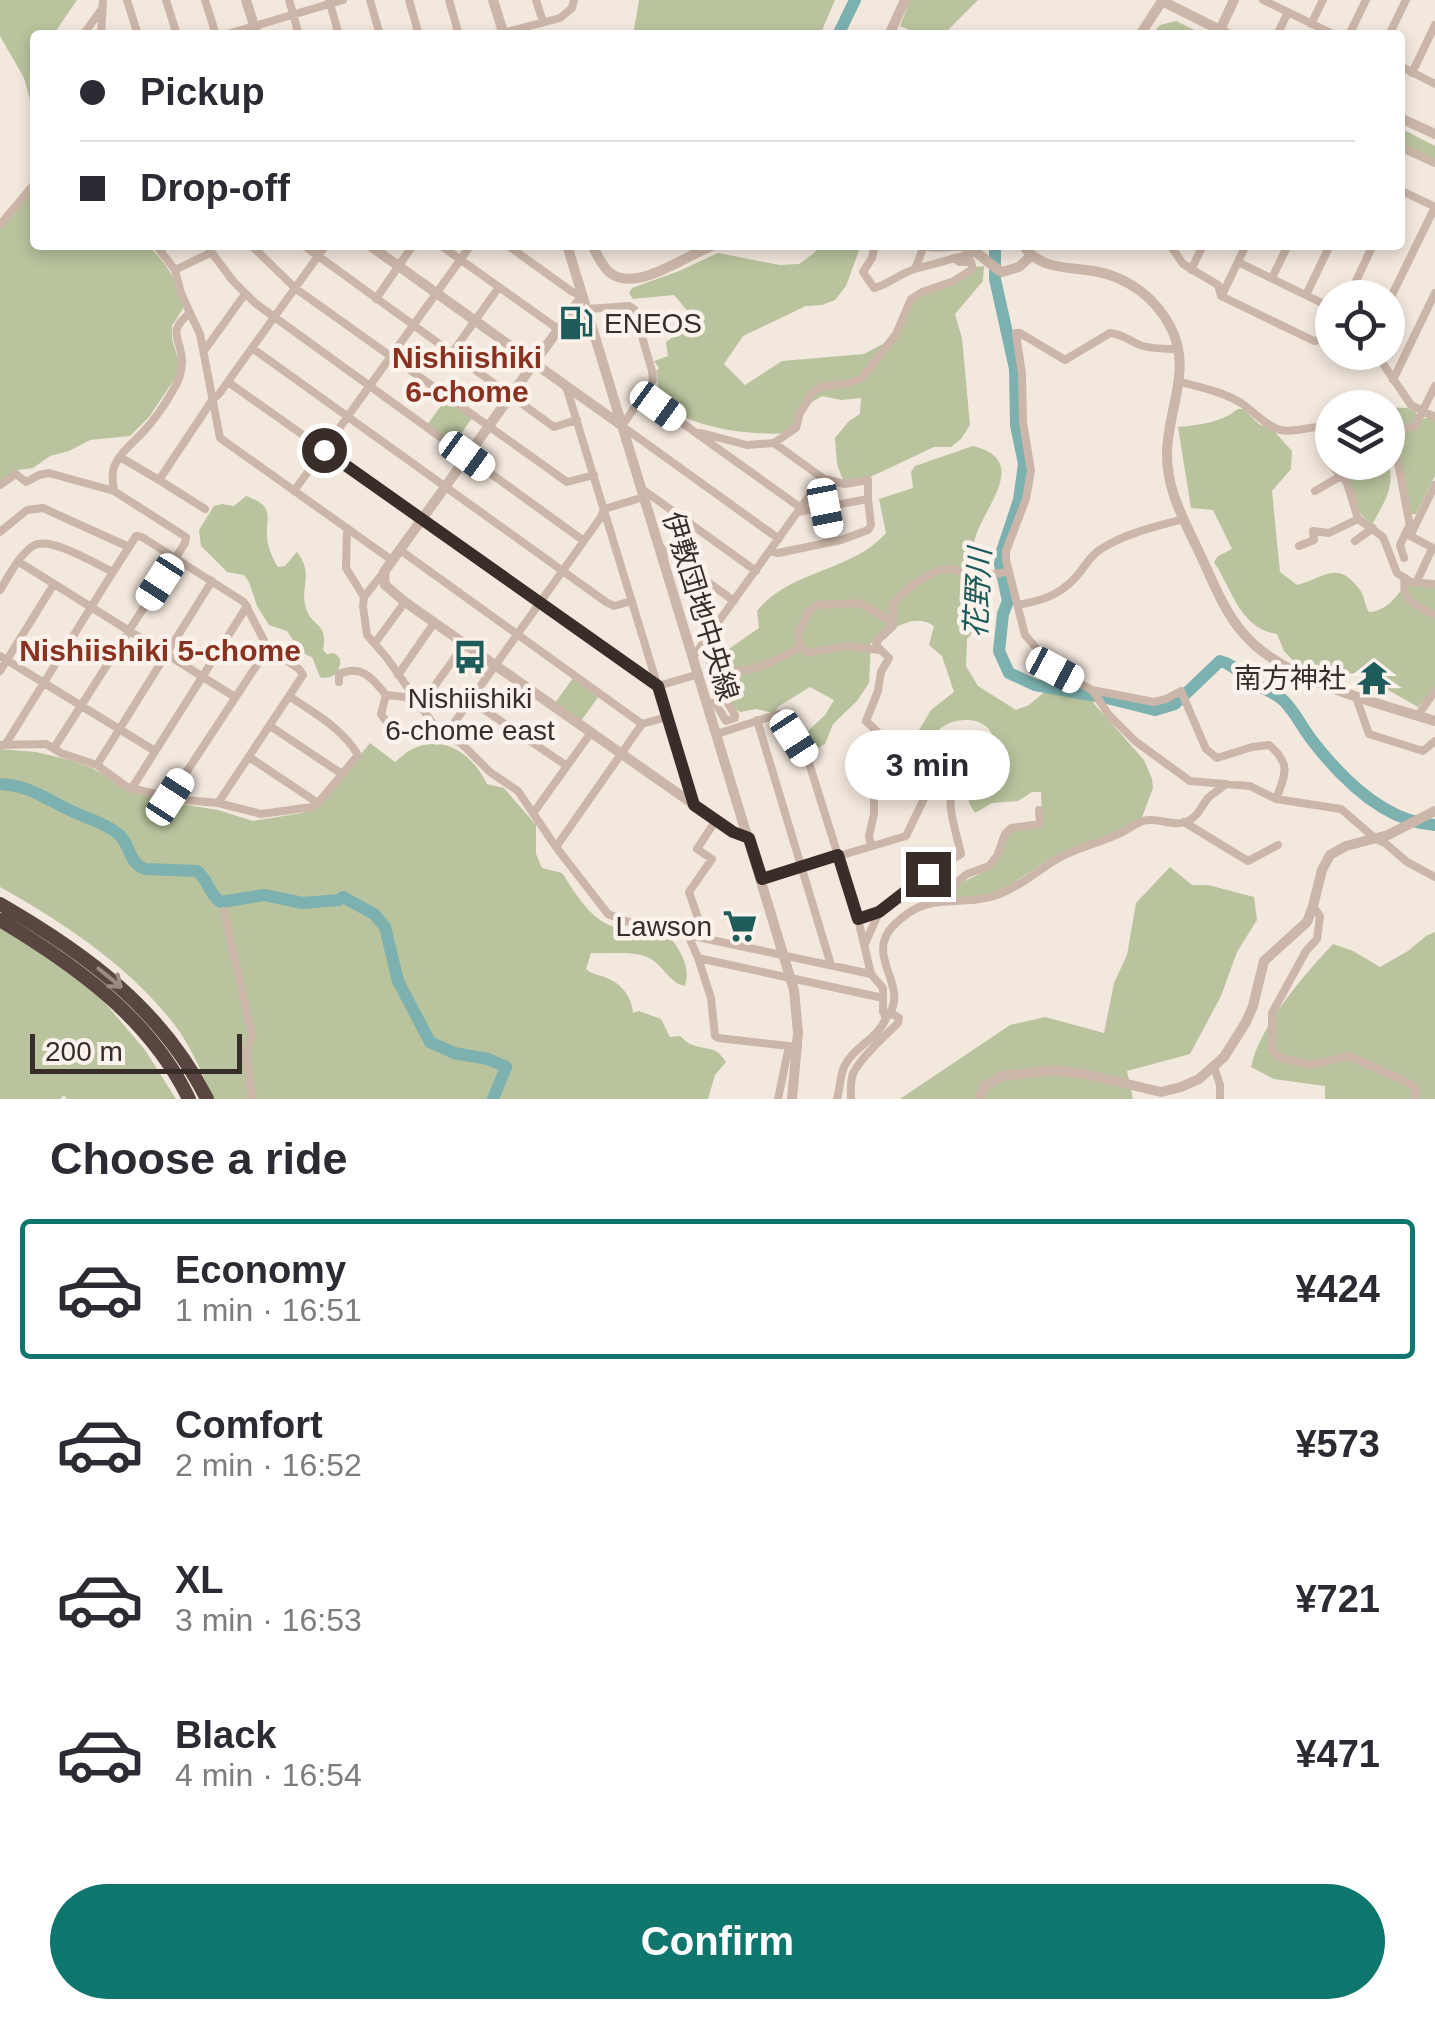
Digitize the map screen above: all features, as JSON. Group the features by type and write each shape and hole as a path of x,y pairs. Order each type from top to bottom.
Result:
{"highway":[{"path":"0,904 78,953 132,996 169,1038 207,1099"},
{"path":"0,920 70,964 120,1007 158,1049 189,1099"}],"street":[{"path":"128,0 137,30"},
{"path":"166,0 175,30"},
{"path":"205,0 214,30"},
{"path":"246,0 255,30 342,0"},
{"path":"289,0 298,30"},
{"path":"370,0 379,30"},
{"path":"409,0 418,30"},
{"path":"449,0 458,30"},
{"path":"493,0 502,30"},
{"path":"536,0 543,22"},
{"path":"516,30 567,14 574,0"},
{"path":"891,30 904,0"},
{"path":"1143,30 1161,0 1221,30"},
{"path":"1226,30 1234,0"},
{"path":"1262,0 1280,4 1324,30"},
{"path":"1311,24 1323,0"},
{"path":"1351,30 1366,0"},
{"path":"1391,30 1406,0"},
{"path":"329,2 337,30"},
{"path":"87,30 102,5"},
{"path":"101,30 102,5"},
{"path":"1279,30 1288,12"},
{"path":"1412,72 1435,25"},
{"path":"1405,68 1435,84"},
{"path":"1405,120 1435,134"},
{"path":"1405,148 1435,163"},
{"path":"0,225 30,188"},
{"path":"1400,280 1435,207 1405,192"},
{"path":"160,250 175,270 199,330 220,438 393,561"},
{"path":"175,270 206,250"},
{"path":"209,250 245,294 274,318 584,541"},
{"path":"256,250 295,288 567,482 594,475"},
{"path":"309,250 554,426 576,420"},
{"path":"159,480 322,250"},
{"path":"376,250 778,539"},
{"path":"376,299 410,250"},
{"path":"447,250 558,330"},
{"path":"294,491 468,250"},
{"path":"514,250 585,303"},
{"name":"伊敷団地中央線","path":"569,250 791,978 798,1015 792,1099"},
{"path":"595,250 608,271 627,279 658,272 701,250"},
{"path":"874,250 863,272 874,288 901,273 978,252"},
{"path":"915,269 922,250"},
{"path":"971,250 996,270 1019,266 1032,255"},
{"path":"1028,250 1051,266 1097,272 1131,284 1163,314 1174,334 1181,362 1167,444 1170,488 1230,615 1246,636 1270,656 1299,672 1356,696 1435,721"},
{"path":"1172,250 1191,270 1218,284 1221,296"},
{"path":"1191,270 1201,250"},
{"path":"1221,296 1244,250"},
{"path":"1272,278 1286,250"},
{"path":"1306,295 1328,250"},
{"path":"1356,280 1371,250"},
{"path":"696,432 747,445 774,443 793,431 814,392 862,378 896,334 911,299 970,272 971,262 955,258"},
{"path":"1238,262 1315,300"},
{"path":"452,353 499,288"},
{"path":"1393,380 1432,308 1435,293"},
{"path":"204,352 245,294"},
{"path":"1221,296 1315,341"},
{"path":"364,597 578,302 634,309 654,380 622,426"},
{"path":"114,490 112,477 120,456 153,420 177,383 182,363 175,333 190,313"},
{"path":"1178,349 1140,345 1114,332 1065,360 1016,333 1031,471 1003,572 1018,605 1023,630 1055,670 1092,690 1154,702 1181,691 1213,756 1271,746 1282,758 1286,766 1276,799"},
{"path":"252,348 614,606 632,601"},
{"path":"1387,370 1411,405 1435,417"},
{"path":"228,382 658,686"},
{"path":"1180,382 1227,396 1264,423 1282,430 1294,432 1315,427"},
{"path":"566,386 694,805"},
{"path":"1416,583 1434,549 1410,531 1393,436 1396,430 1415,426 1435,386"},
{"path":"643,395 799,510 868,499"},
{"path":"770,551 778,553 831,542 868,530 870,525 868,480 844,484 822,478 774,443"},
{"path":"120,456 205,508"},
{"path":"0,485 16,474 26,482 49,473 114,490 186,537 54,748"},
{"path":"693,657 822,478"},
{"path":"1314,491 1334,480"},
{"path":"1344,480 1358,519 1382,537 1397,573 1416,583 1435,584"},
{"path":"1404,558 1400,545 1435,485"},
{"path":"604,508 643,493 756,570"},
{"path":"0,532 28,510 43,508 129,547"},
{"path":"447,732 602,517 604,508"},
{"path":"825,508 831,542"},
{"path":"1018,605 1045,600 1073,581 1100,550 1134,534 1183,519"},
{"path":"1299,546 1314,540 1313,531 1329,532 1358,519"},
{"path":"347,528 346,568 364,597 368,635 436,728 447,732 518,792 608,914 625,921 871,974"},
{"path":"1355,541 1373,528"},
{"path":"2,745 136,536 142,536 244,602 268,648 299,668 303,675 218,804"},
{"path":"0,590 37,543 46,542 113,572"},
{"path":"660,548 734,600"},
{"path":"400,550 642,724"},
{"path":"19,562 235,697"},
{"path":"894,623 895,600 930,573 952,569 972,575 1003,572"},
{"path":"384,572 385,585 405,602 590,734 733,832 749,838"},
{"path":"1405,578 1405,596 1435,616"},
{"path":"96,765 212,581"},
{"path":"0,671 4,658 54,584"},
{"path":"376,644 405,602"},
{"path":"880,650 847,646 807,653 798,634 810,610 818,605 860,603 894,623"},
{"path":"132,788 247,606"},
{"path":"398,674 434,623"},
{"path":"871,846 876,774 890,744 866,721 878,691 880,672 889,658 876,645 894,623"},
{"path":"417,702 464,644"},
{"path":"707,702 716,704 726,721 735,718 716,684 710,662 735,672 761,666 801,647"},
{"path":"170,797 268,648"},
{"path":"4,658 155,752"},
{"path":"340,682 339,674 345,670 363,672 373,678 386,696 417,702"},
{"path":"658,686 698,674"},
{"path":"1092,690 1098,703 1135,741 1190,781 1250,786 1276,799 1341,809 1376,840 1435,878"},
{"path":"1418,716 1435,691"},
{"path":"2,745 38,743 96,765 127,786 175,799 261,814 312,807 358,754 331,724 289,696"},
{"path":"386,696 381,714 390,726"},
{"path":"1356,696 1370,734 1422,750 1435,742"},
{"path":"470,700 567,766"},
{"path":"717,734 778,714 809,763 858,919 871,974 883,988 884,1012 899,1018 854,1071 851,1099"},
{"path":"556,846 642,724 667,717"},
{"path":"757,720 831,966"},
{"path":"270,726 342,774"},
{"path":"534,812 590,734"},
{"path":"762,879 906,836 945,755 950,750 962,749 964,755 949,792 961,854 879,912 858,919"},
{"path":"249,757 318,803"},
{"path":"837,1099 844,1068 858,1048 882,1030 889,1015 894,990 882,951 895,924 920,904 1001,894 1065,854 1116,836 1144,820 1184,822 1226,784"},
{"path":"944,900 967,874 989,866 1011,828 1040,824 1039,810"},
{"path":"980,1099 984,1087 1002,1076 1056,1070 1160,1092 1198,1079 1233,1045 1246,1022 1264,962 1306,922 1330,855 1346,846 1376,840 1432,812"},
{"path":"716,820 697,849 712,859 689,892 699,921 691,935 711,998 715,1036 793,1046 778,1099"},
{"path":"1184,822 1248,861 1278,845"},
{"path":"1313,906 1320,916 1317,938 1272,1013 1272,1050 1279,1056 1310,1065 1350,1056 1408,1082 1415,1088 1416,1099"},
{"path":"224,911 252,1035 246,1054 252,1099"},
{"path":"865,944 879,912"},
{"path":"698,958 884,998"},
{"path":"1214,1067 1220,1099"}],"green space":[{"path":"0,0 77,0 56,30 30,30 30,100 24,78 0,36"},
{"path":"639,0 835,0 822,30 634,30"},
{"path":"910,0 978,0 948,30 910,30 900,26"},
{"path":"1176,21 1195,30 1156,30"},
{"path":"1405,131 1435,146 1435,159 1405,145"},
{"path":"30,194 30,250 152,250 166,266 184,307 172,326 180,365 176,377 149,417 130,436 90,440 50,456 33,468 17,470 0,482 0,230"},
{"path":"859,250 846,286 835,300 806,306 743,336 724,364 745,385 782,361 864,354 900,335 914,300 984,266 983,281 955,314 962,338 970,425 951,447 934,447 866,479 843,480 835,438 860,414 861,398 841,400 822,396 805,406 789,433 775,434 700,423 670,407 661,396 656,371 659,368 654,361 668,356 666,342 696,321 674,295 633,299 629,293 632,288 718,253 780,265 799,264 814,253"},
{"path":"446,399 472,418 454,444 427,425"},
{"path":"1405,408 1416,412 1413,424 1405,425"},
{"path":"1238,409 1274,431 1292,451 1291,469 1272,491 1280,572 1297,585 1330,573 1344,575 1360,590 1369,612 1386,606 1407,582 1435,587 1435,687 1418,707 1360,674 1343,673 1323,679 1297,665 1284,651 1277,634 1254,624 1238,606 1214,562 1232,549 1213,510 1191,508 1178,427 1217,420"},
{"path":"1427,417 1435,420 1435,476 1416,514 1411,514 1404,480 1405,429"},
{"path":"973,446 991,453 1000,463 1001,475 974,543 976,567 990,605 967,639 966,666 978,686 1016,710 1029,705 1049,688 1073,689 1089,698 1144,760 1153,788 1141,820 1051,858 1001,891 980,898 950,898 959,884 991,868 1012,831 1042,822 1041,792 1032,792 1018,801 992,803 975,813 969,803 966,776 995,744 989,729 973,721 956,721 941,728 932,741 930,770 919,777 890,765 896,747 913,740 931,710 954,692 942,656 929,645 934,626 910,622 871,643 869,683 833,724 825,744 810,752 805,746 806,733 834,700 810,687 773,713 757,709 740,712 720,689 713,660 759,628 757,611 770,597 856,556 886,533 879,499 913,488 911,472 915,466"},
{"path":"1344,480 1390,480 1372,525 1362,516"},
{"path":"246,496 266,510 268,544 278,567 285,566 297,552 302,560 308,614 322,629 323,650 340,658 340,667 333,676 320,677 312,657 300,649 287,631 269,625 244,575 227,572 201,546 199,530 214,506 234,506"},
{"path":"573,678 599,696 581,721 555,703"},
{"path":"370,743 395,762 410,750 427,744 458,751 475,765 487,784 504,788 536,825 536,854 542,868 562,873 594,915 620,929 667,935 686,967 685,986 674,981 653,960 634,954 591,953 586,969 622,988 633,1013 639,1011 661,1019 670,1037 680,1036 689,1044 715,1051 722,1057 726,1062 715,1075 708,1099 214,1099 180,1033 136,983 71,931 0,887 0,749 66,759 162,801 218,810 253,821 317,808"},
{"path":"1170,867 1192,885 1208,885 1254,897 1257,920 1237,952 1221,996 1190,1054 1127,1071 1133,1099 900,1099 1010,1025 1045,1017 1104,1033 1114,983 1127,955 1136,903"},
{"path":"0,928 89,984 145,1050 176,1099 67,1099 64,1095 60,1099 0,1099"},
{"path":"1435,932 1435,1099 1325,1099 1325,1086 1274,1079 1251,1067 1273,1018 1333,944 1380,967"}],"waterway":[{"name":"花野川","path":"840,30 855,0"},
{"name":"花野川","path":"995,250 995,279 1015,369 1016,425 1024,464 1019,500 1000,564 1008,601 999,651 1009,673 1035,685 1155,710 1175,704 1220,661 1284,701 1323,754 1365,796 1398,816 1435,825"},
{"path":"0,784 31,791 107,826 121,837 135,862 145,869 197,871 221,902 264,895 303,903 343,897 374,914 385,927 398,981 430,1042 506,1067 493,1099"}],"place":[{"name":"ENEOS","path":"576,323"},
{"name":"Nishiishiki 6-chome east","path":"470,657"},
{"name":"南方神社","path":"1374,678"},
{"name":"Lawson","path":"740,926"}],"district":[{"name":"Nishiishiki 6-chome","path":"467,375"},
{"name":"Nishiishiki 5-chome","path":"160,651"}],"route":[{"path":"324,450 658,686 694,805 733,832 749,838 762,879 838,855 858,919 879,912 928,874"}]}
